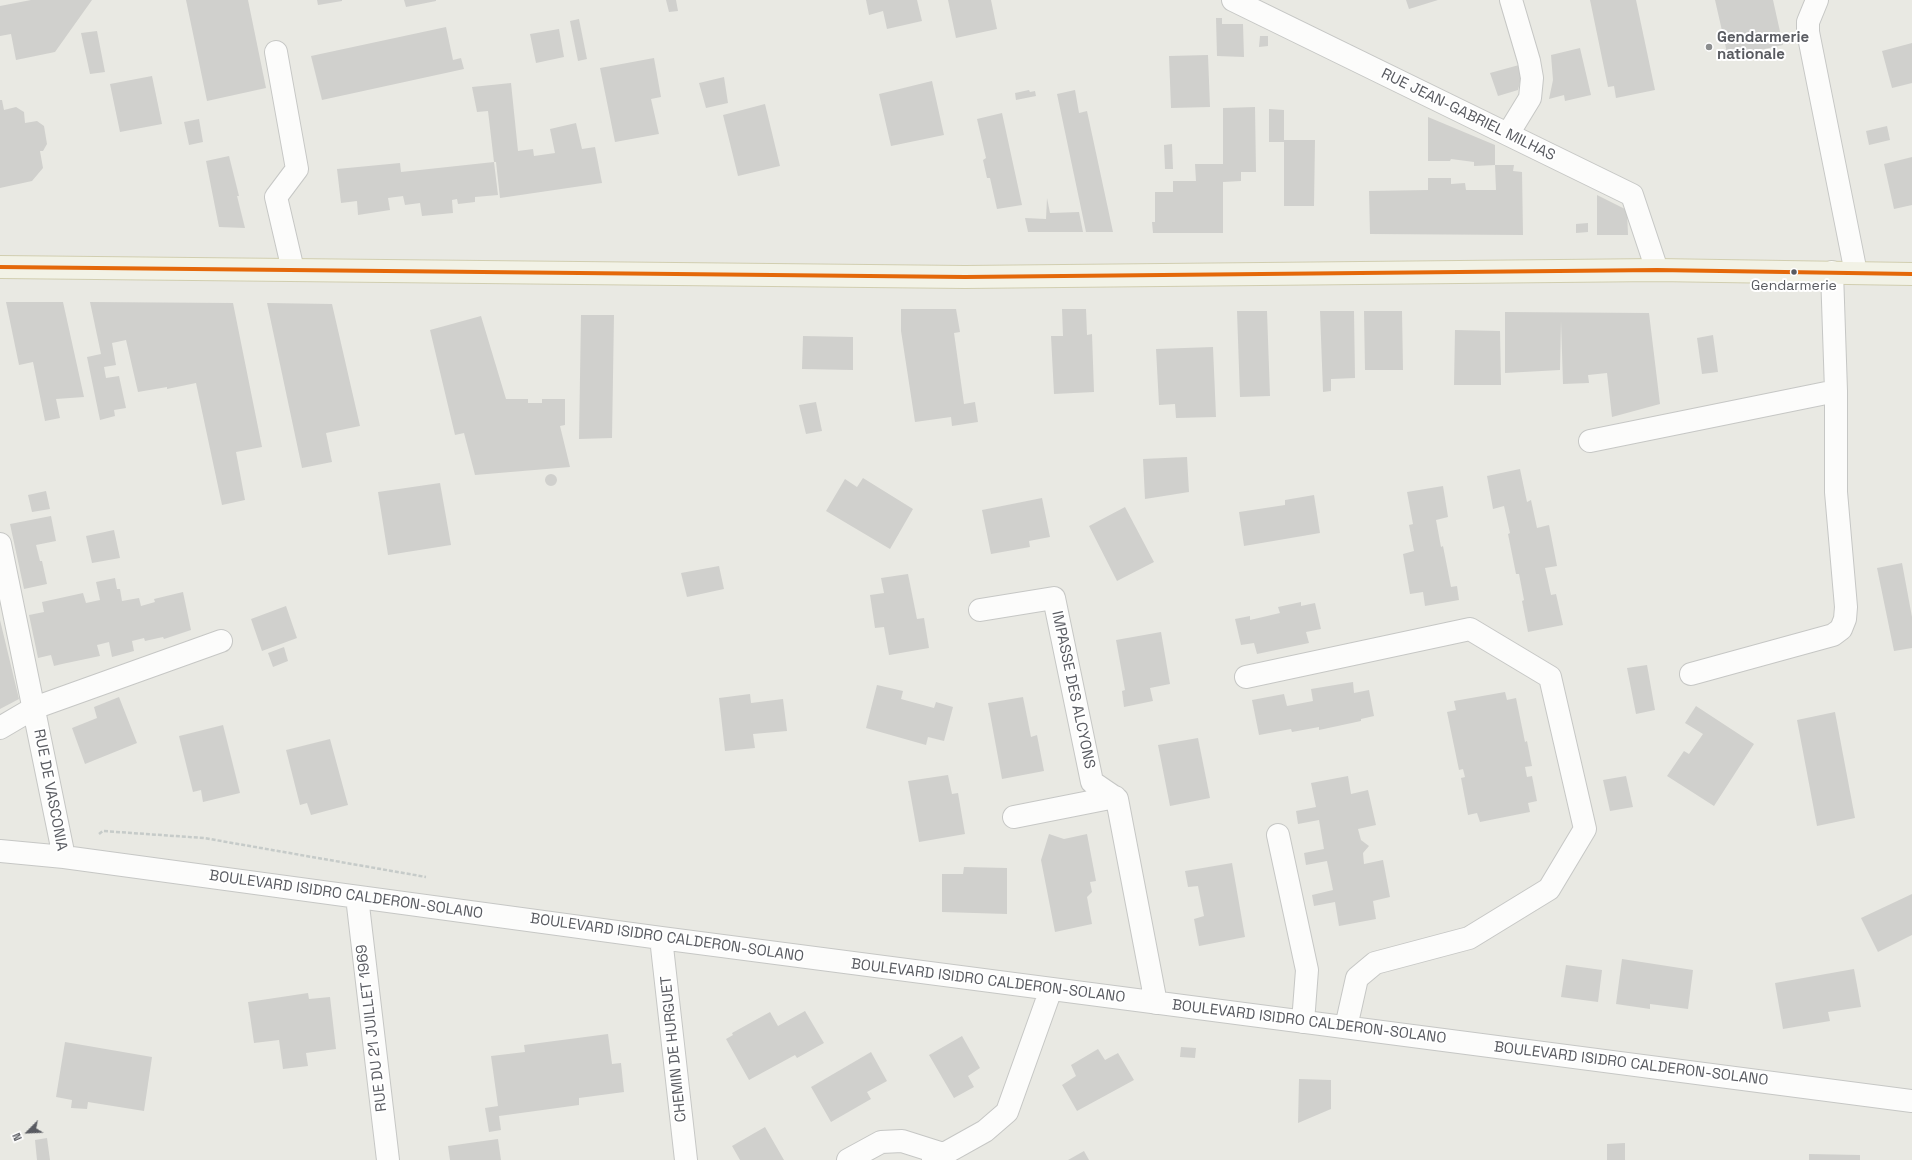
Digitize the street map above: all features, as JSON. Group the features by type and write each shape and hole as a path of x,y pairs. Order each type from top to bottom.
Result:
{"main road":[{"path":"0,267 965,277 1657,270 1912,274"}],"street":[{"name":"RUE JEAN-GABRIEL MILHAS","path":"1233,0 1632,195 1657,270"},
{"path":"1508,134 1530,98 1532,78 1529,61 1511,0"},
{"path":"1818,0 1808,22 1808,32 1856,273"},
{"path":"276,52 298,169 276,197 293,270"},
{"path":"1691,674 1833,635 1841,629 1845,619 1846,607 1836,492 1836,391 1832,272"},
{"path":"1590,440 1836,391"},
{"name":"RUE DE VASCONIA","path":"0,544 64,857 0,851"},
{"name":"IMPASSE DES ALCYONS","path":"980,610 1054,598 1092,782 1115,797"},
{"path":"1246,677 1470,630 1550,677 1585,829 1549,889 1469,938 1375,963 1357,978 1346,1027"},
{"name":"RUE DE VASCONIA","path":"0,728 34,708 221,641"},
{"path":"1014,817 1115,797 1118,799 1156,1003"},
{"path":"1278,835 1307,970 1303,1022"},
{"name":"BOULEVARD ISIDRO CALDERON-SOLANO","path":"64,857 661,938 1912,1101"},
{"name":"RUE DU 21 JUILLET 1969","path":"357,897 388,1160"},
{"name":"CHEMIN DE HURGUET","path":"661,938 686,1160"},
{"path":"848,1160 881,1142 902,1141 938,1157 985,1131 1007,1112 1051,989"}],"building":[{"path":"31,0 92,0 55,52 16,60 11,34 0,36 0,6"},
{"path":"186,0 248,0 266,88 207,101"},
{"path":"317,0 342,0 342,1 318,5"},
{"path":"404,0 436,0 436,1 406,7"},
{"path":"666,0 676,0 678,11 669,12"},
{"path":"866,0 917,0 922,21 887,29 883,11 869,15"},
{"path":"948,0 991,0 997,29 956,38"},
{"path":"1406,0 1438,0 1409,9"},
{"path":"1590,0 1636,0 1655,90 1616,98 1614,86 1608,87"},
{"path":"1715,0 1773,0 1783,45 1728,57"},
{"path":"1216,18 1222,18 1222,24 1243,24 1244,57 1217,56"},
{"path":"579,19 587,59 578,61 570,21"},
{"path":"446,27 453,60 461,58 464,69 322,100 311,56"},
{"path":"559,29 564,57 536,63 530,34"},
{"path":"97,31 105,72 90,74 81,33"},
{"path":"1260,36 1268,36 1268,46 1259,47"},
{"path":"1912,43 1912,83 1892,88 1882,51"},
{"path":"1580,48 1591,95 1565,101 1564,95 1549,99 1553,80 1551,55"},
{"path":"1208,55 1210,107 1171,108 1169,56"},
{"path":"654,58 661,97 651,99 659,134 615,142 600,68"},
{"path":"1519,65 1521,78 1518,90 1498,96 1490,73"},
{"path":"152,76 162,124 120,132 110,84"},
{"path":"724,77 728,103 706,108 699,83"},
{"path":"932,81 944,135 891,146 879,94"},
{"path":"511,83 518,151 533,149 534,156 555,153 550,129 576,123 582,149 595,147 602,183 500,198 488,111 477,112 472,87"},
{"path":"1029,90 1030,92 1035,91 1036,96 1016,100 1015,93"},
{"path":"1075,90 1079,113 1087,111 1113,232 1086,232 1057,94"},
{"path":"0,100 2,100 4,110 16,107 24,112 25,123 37,121 44,126 47,144 43,151 40,151 43,168 32,181 0,188"},
{"path":"765,104 780,166 738,176 723,115"},
{"path":"1255,107 1256,172 1241,172 1241,181 1223,182 1223,233 1153,233 1152,222 1155,222 1155,192 1173,192 1173,181 1196,181 1195,164 1223,164 1223,108"},
{"path":"1269,109 1284,110 1284,140 1315,140 1314,206 1284,206 1284,142 1269,142"},
{"path":"1002,113 1022,205 997,209 990,178 987,178 983,160 986,158 977,119"},
{"path":"1428,117 1495,145 1495,165 1474,166 1474,162 1451,159 1450,161 1428,161"},
{"path":"199,119 203,142 189,145 184,122"},
{"path":"1887,126 1890,140 1869,145 1866,131"},
{"path":"1172,144 1173,169 1165,169 1164,145"},
{"path":"229,156 245,228 219,227 206,161"},
{"path":"1912,157 1912,205 1894,209 1884,164"},
{"path":"494,162 498,195 475,197 475,202 458,204 457,199 452,200 453,213 422,216 420,203 405,205 403,196 388,198 390,210 358,215 357,201 341,203 337,169 400,163 401,172"},
{"path":"1495,165 1514,165 1513,171 1522,172 1523,235 1370,234 1369,191 1428,190 1428,178 1451,178 1451,184 1465,183 1466,190 1496,190"},
{"path":"1597,195 1627,210 1628,235 1597,235"},
{"path":"1047,198 1050,213 1079,212 1083,232 1028,232 1025,218 1046,219"},
{"path":"1588,223 1588,232 1576,233 1576,224"},
{"path":"6,302 63,302 84,397 56,399 60,418 45,421 33,362 19,365"},
{"path":"90,302 233,303 262,447 236,452 245,500 222,505 196,383 167,389 167,387 138,392 126,340 112,343 116,365 104,367 106,378 119,376 126,408 114,410 115,416 100,420 87,357 101,354"},
{"path":"267,303 332,304 360,426 326,433 332,462 302,468"},
{"path":"901,309 956,309 960,332 954,333 964,404 975,402 978,422 952,426 951,417 915,422 901,331"},
{"path":"1062,309 1086,309 1087,335 1092,334 1094,392 1054,394 1051,336 1063,336"},
{"path":"1237,311 1267,311 1270,396 1240,397"},
{"path":"1320,311 1354,311 1355,378 1331,379 1331,391 1323,392"},
{"path":"1364,311 1402,311 1403,370 1365,370"},
{"path":"1505,312 1649,313 1660,404 1612,417 1607,373 1588,375 1589,383 1563,384 1561,321 1560,370 1505,373"},
{"path":"581,315 614,315 612,438 579,439"},
{"path":"481,316 506,399 528,399 528,403 542,403 542,399 565,399 565,425 560,426 570,467 475,475 464,433 455,435 430,330"},
{"path":"1455,330 1500,331 1501,385 1454,385"},
{"path":"1713,335 1718,372 1702,374 1697,338"},
{"path":"803,336 853,337 853,370 802,369"},
{"path":"1213,347 1216,417 1176,418 1175,404 1159,405 1156,349"},
{"path":"816,402 822,431 806,434 799,405"},
{"path":"1187,457 1189,492 1145,499 1143,459"},
{"path":"1520,469 1527,502 1531,500 1537,528 1549,525 1557,566 1545,568 1551,595 1556,594 1563,625 1528,632 1522,601 1524,600 1519,574 1516,574 1508,534 1510,533 1504,506 1493,509 1487,476"},
{"path":"551,474 555,476 557,480 555,484 551,486 547,484 545,480 547,476"},
{"path":"863,478 913,509 890,549 826,511 845,479 857,487"},
{"path":"440,483 451,545 388,555 378,492"},
{"path":"1443,486 1448,517 1436,520 1451,587 1457,586 1459,600 1425,606 1423,592 1410,594 1403,554 1414,551 1409,525 1413,524 1407,492"},
{"path":"46,491 50,509 32,512 28,495"},
{"path":"1314,495 1320,533 1244,546 1239,512 1285,505 1285,500"},
{"path":"1042,498 1050,537 1029,541 1030,547 991,554 982,510"},
{"path":"1125,507 1154,562 1117,581 1089,526"},
{"path":"51,516 56,541 36,545 40,561 42,561 47,584 24,589 10,524"},
{"path":"114,530 120,558 92,563 86,536"},
{"path":"1902,563 1912,617 1912,648 1894,651 1877,568"},
{"path":"719,566 724,589 687,597 681,573"},
{"path":"908,574 917,619 924,618 929,648 889,655 884,627 875,628 870,595 884,593 881,578"},
{"path":"115,578 117,589 120,589 122,601 139,598 141,606 155,602 154,599 183,592 191,630 164,639 163,637 145,641 144,638 132,641 134,651 112,657 109,642 97,645 100,656 54,666 51,655 38,658 29,615 44,612 42,602 83,593 86,603 100,600 96,582"},
{"path":"1301,602 1301,606 1315,603 1321,629 1306,632 1309,643 1257,654 1254,643 1241,645 1235,619 1250,616 1250,620 1280,613 1278,607"},
{"path":"286,606 297,638 262,651 251,619"},
{"path":"0,620 19,699 0,709"},
{"path":"1161,632 1170,684 1150,688 1153,701 1124,707 1122,691 1125,690 1116,640"},
{"path":"284,647 288,661 273,667 268,653"},
{"path":"1647,665 1655,710 1636,714 1627,668"},
{"path":"1353,682 1354,693 1369,690 1374,716 1361,719 1361,721 1319,730 1319,727 1292,732 1291,729 1259,735 1252,700 1284,694 1287,706 1313,701 1311,689"},
{"path":"877,685 903,691 901,699 934,708 936,702 953,707 944,741 928,737 926,745 866,728"},
{"path":"1505,692 1507,700 1516,698 1525,742 1527,741 1532,766 1525,767 1527,777 1532,776 1537,801 1528,803 1530,812 1480,822 1477,813 1468,815 1461,778 1465,777 1463,769 1459,770 1447,712 1456,710 1454,701"},
{"path":"750,694 751,703 783,699 787,731 753,734 755,748 725,751 719,698"},
{"path":"119,697 137,743 85,764 72,728 97,718 94,707"},
{"path":"1023,697 1031,737 1037,735 1044,771 1002,779 988,703"},
{"path":"1696,706 1754,744 1714,806 1667,776 1684,751 1689,754 1703,734 1685,723"},
{"path":"1835,712 1855,818 1817,826 1797,720"},
{"path":"223,725 240,793 203,802 201,790 193,792 179,736"},
{"path":"1198,738 1210,798 1170,806 1158,745"},
{"path":"330,739 348,805 311,815 307,803 300,805 286,750"},
{"path":"948,775 952,794 958,793 965,834 919,842 908,781"},
{"path":"1348,776 1351,794 1368,790 1376,825 1358,829 1361,840 1369,846 1363,853 1364,864 1383,860 1390,897 1373,901 1376,919 1339,926 1335,902 1314,906 1312,895 1333,890 1327,861 1306,865 1304,853 1324,849 1319,820 1298,824 1296,811 1316,807 1311,783"},
{"path":"1626,776 1633,807 1610,811 1603,780"},
{"path":"1049,834 1064,839 1087,834 1096,881 1090,882 1092,892 1087,897 1092,924 1055,932 1041,860"},
{"path":"1232,863 1245,937 1199,946 1194,919 1204,916 1198,886 1188,887 1185,871"},
{"path":"964,867 1007,868 1007,914 942,912 942,874 963,874"},
{"path":"1912,894 1912,935 1878,952 1861,918"},
{"path":"1622,959 1693,970 1688,1009 1650,1004 1650,1009 1616,1004"},
{"path":"1566,965 1602,970 1598,1002 1561,997"},
{"path":"1854,969 1861,1007 1828,1012 1830,1021 1783,1029 1775,983"},
{"path":"308,993 309,999 330,997 336,1049 306,1053 308,1066 283,1069 279,1040 254,1043 248,1002"},
{"path":"805,1011 824,1043 797,1058 795,1055 749,1080 726,1039 733,1035 732,1033 770,1012 778,1026"},
{"path":"608,1034 612,1064 621,1063 624,1092 579,1098 579,1105 499,1116 501,1130 489,1132 485,1108 498,1106 491,1056 525,1052 524,1045"},
{"path":"962,1036 980,1068 968,1076 974,1087 954,1098 929,1055"},
{"path":"65,1042 152,1057 144,1111 88,1102 87,1109 71,1108 72,1100 56,1097"},
{"path":"1181,1047 1196,1048 1195,1058 1180,1057"},
{"path":"1098,1049 1105,1060 1118,1053 1134,1080 1077,1111 1062,1085 1076,1076 1071,1065"},
{"path":"871,1052 887,1081 867,1092 871,1099 831,1122 811,1087"},
{"path":"1299,1079 1331,1080 1331,1109 1298,1123"},
{"path":"765,1127 784,1160 740,1160 732,1146"},
{"path":"47,1138 50,1160 37,1160 35,1140"},
{"path":"498,1139 501,1160 450,1160 448,1146"},
{"path":"1625,1143 1625,1160 1607,1160 1607,1144"},
{"path":"1084,1151 1089,1160 1068,1160"},
{"path":"1809,1154 1860,1155 1860,1160 1809,1160"}],"transit line":[{"path":"0,267 965,277 1657,270 1912,274"}],"place":[{"name":"Gendarmerie nationale","path":"1709,47"},
{"name":"Gendarmerie","path":"1794,272"}]}
